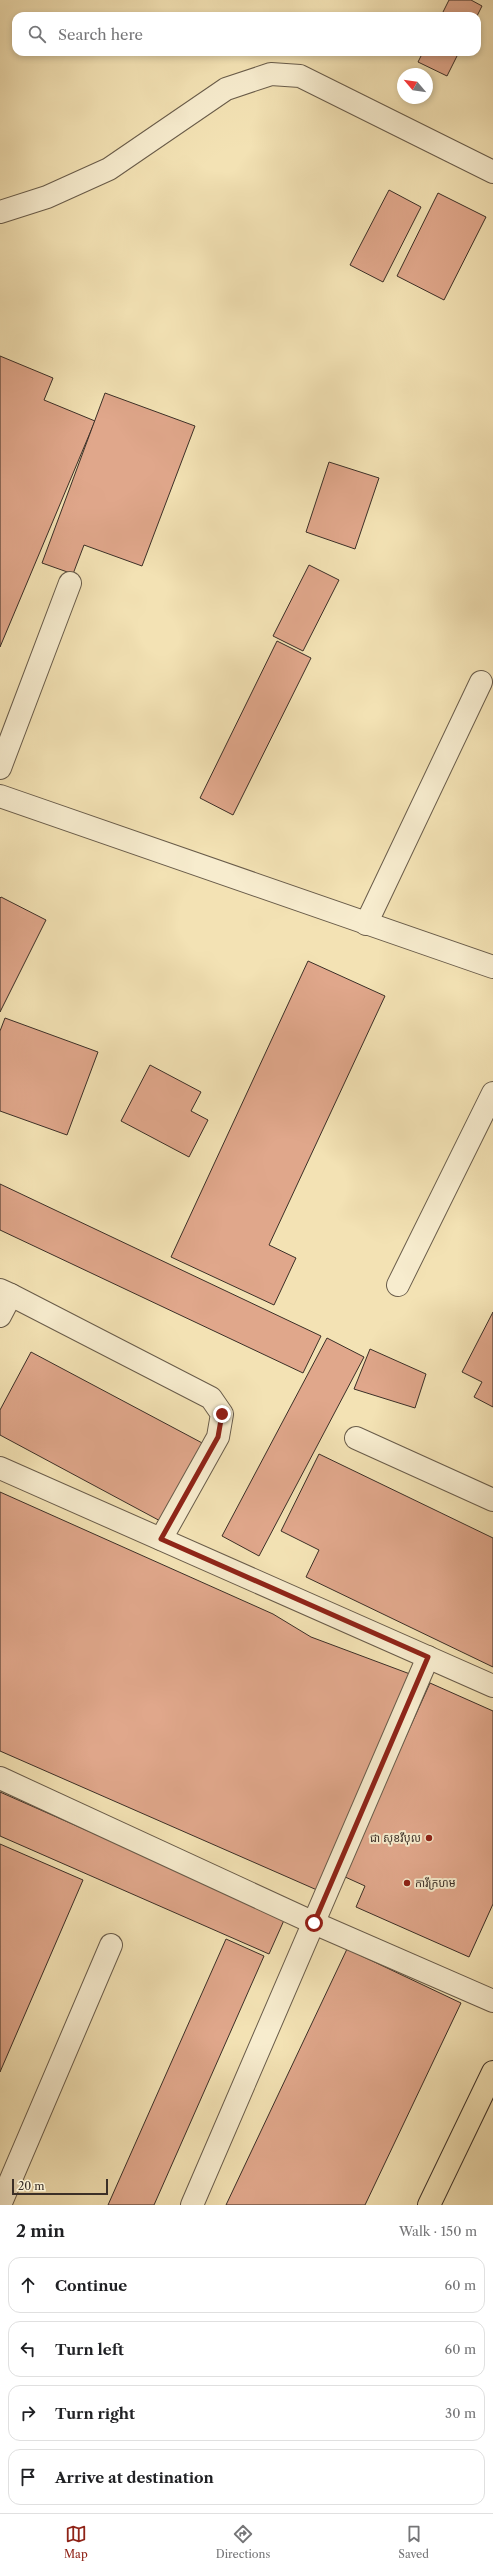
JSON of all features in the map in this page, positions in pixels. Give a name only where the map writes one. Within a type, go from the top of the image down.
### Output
[{"type":"main road","points":[[429,2205],[493,2072]]},
{"type":"street","points":[[0,212],[47,197],[109,169],[226,89],[271,74],[300,76],[493,172]]},
{"type":"street","points":[[0,768],[70,583]]},
{"type":"street","points":[[366,924],[482,682]]},
{"type":"street","points":[[0,796],[493,967]]},
{"type":"street","points":[[398,1285],[493,1093]]},
{"type":"street","points":[[0,1316],[5,1293],[211,1398],[222,1414],[218,1437],[161,1539]]},
{"type":"street","points":[[356,1438],[493,1500]]},
{"type":"street","points":[[0,1468],[493,1686]]},
{"type":"street","points":[[192,2205],[428,1657]]},
{"type":"street","points":[[0,1778],[314,1923],[493,2001]]},
{"type":"street","points":[[0,2205],[111,1944]]},
{"type":"building","points":[[449,0],[471,0],[482,6],[479,12],[443,12]]},
{"type":"building","points":[[421,56],[457,56],[447,76],[418,62]]},
{"type":"building","points":[[389,190],[421,207],[383,282],[350,265]]},
{"type":"building","points":[[438,193],[486,217],[444,300],[397,276]]},
{"type":"building","points":[[0,356],[53,378],[44,400],[95,421],[0,647]]},
{"type":"building","points":[[105,393],[195,426],[142,566],[84,545],[73,574],[42,563]]},
{"type":"building","points":[[329,462],[379,478],[355,549],[306,532]]},
{"type":"building","points":[[309,565],[339,580],[303,651],[273,636]]},
{"type":"building","points":[[277,641],[311,658],[233,815],[200,798]]},
{"type":"building","points":[[1,897],[46,920],[0,1012],[0,898]]},
{"type":"building","points":[[308,961],[385,996],[269,1245],[296,1258],[274,1305],[171,1257]]},
{"type":"building","points":[[5,1018],[98,1052],[67,1135],[0,1111],[0,1031]]},
{"type":"building","points":[[150,1065],[201,1092],[191,1111],[208,1120],[189,1157],[121,1121]]},
{"type":"building","points":[[0,1184],[321,1336],[303,1373],[0,1230]]},
{"type":"building","points":[[493,1312],[493,1407],[474,1397],[482,1382],[462,1372]]},
{"type":"building","points":[[327,1338],[364,1357],[259,1556],[222,1536]]},
{"type":"building","points":[[370,1349],[426,1374],[415,1408],[354,1389]]},
{"type":"building","points":[[31,1352],[206,1445],[164,1523],[0,1435],[0,1410]]},
{"type":"building","points":[[319,1454],[493,1538],[493,1667],[306,1577],[319,1550],[281,1531]]},
{"type":"building","points":[[0,1492],[273,1614],[311,1637],[410,1674],[317,1890],[0,1751]]},
{"type":"building","points":[[430,1683],[493,1711],[493,1904],[469,1957],[356,1907],[365,1886],[343,1876]]},
{"type":"building","points":[[0,1792],[285,1918],[269,1954],[0,1836]]},
{"type":"building","points":[[0,1844],[83,1880],[0,2072]]},
{"type":"building","points":[[226,1939],[264,1956],[154,2205],[108,2205]]},
{"type":"building","points":[[347,1949],[461,2003],[365,2205],[226,2205]]},
{"type":"place","name":"ជា សុខវីបុល","points":[[429,1838]]},
{"type":"place","name":"ការីក្រហម","points":[[407,1883]]},
{"type":"route","points":[[222,1414],[218,1437],[161,1539],[428,1657],[314,1923]]}]
